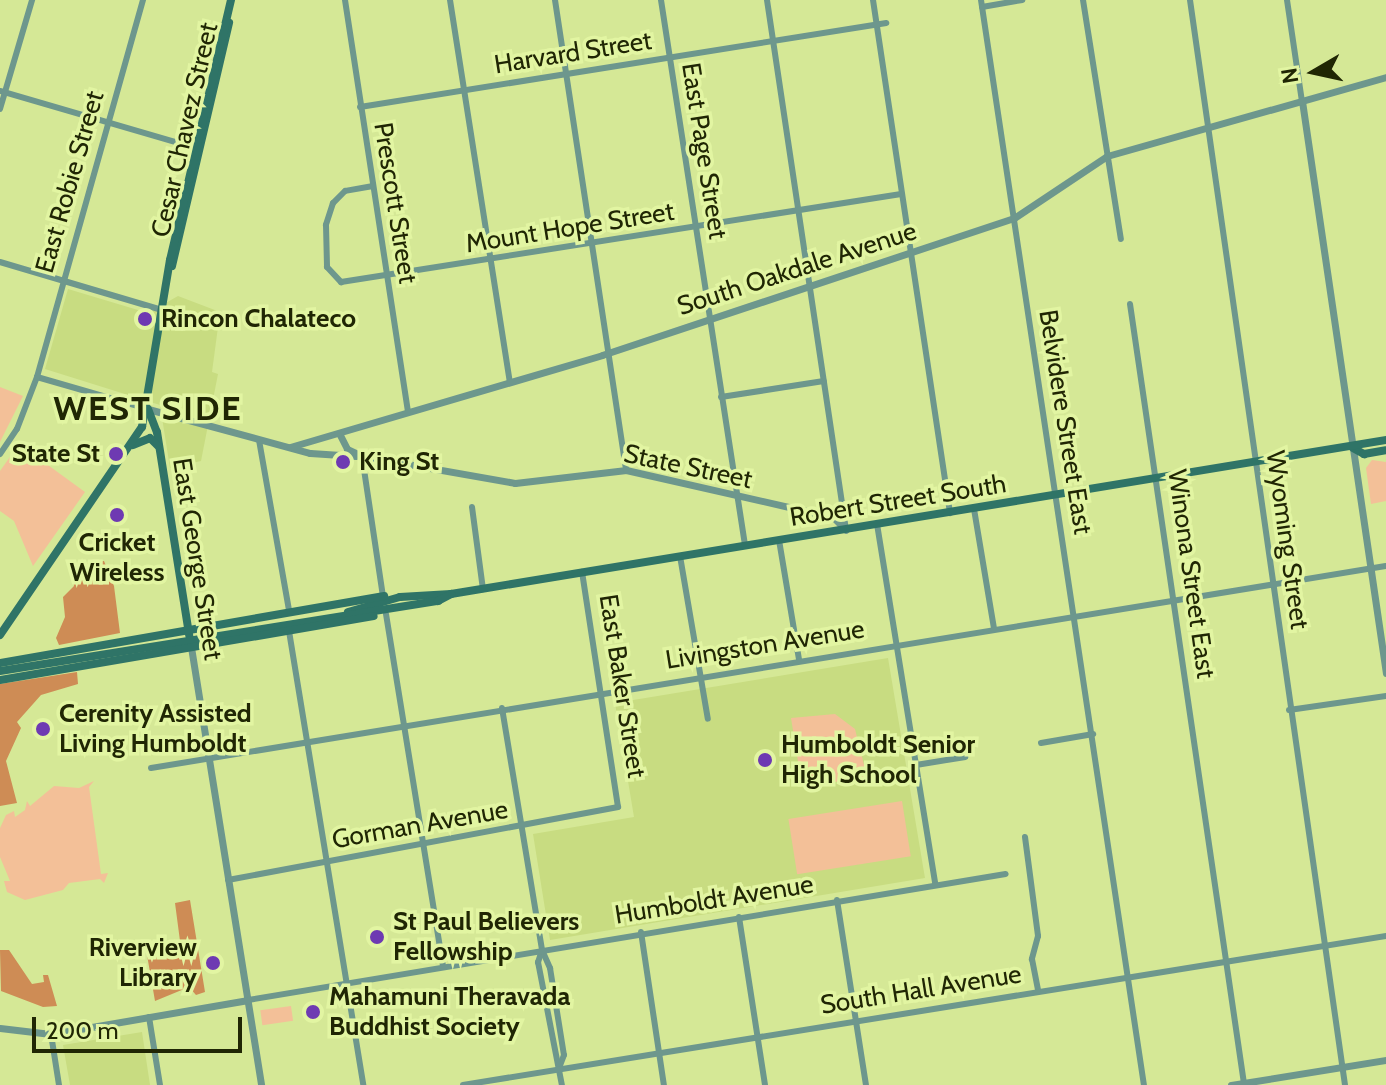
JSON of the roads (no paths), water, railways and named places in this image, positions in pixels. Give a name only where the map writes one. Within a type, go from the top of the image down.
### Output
[{"type":"main road","name":"Cesar Chavez Street","points":[[0,635],[132,445],[148,409],[162,310],[233,0]]},
{"type":"main road","name":"East George Street","points":[[148,409],[159,448],[190,646]]},
{"type":"main road","points":[[132,445],[150,438],[159,448]]},
{"type":"main road","name":"Robert Street South","points":[[348,612],[400,597],[483,589],[1353,448],[1386,440]]},
{"type":"main road","name":"Robert Street South","points":[[1353,448],[1364,454],[1386,450]]},
{"type":"main road","name":"Robert Street South","points":[[0,671],[348,612],[402,607],[451,594]]},
{"type":"main road","points":[[0,663],[289,611],[383,596],[400,597]]},
{"type":"main road","points":[[0,680],[386,614],[402,607]]},
{"type":"street","points":[[0,109],[2,92],[32,0]]},
{"type":"street","name":"East Robie Street","points":[[0,454],[17,429],[37,377],[143,0]]},
{"type":"street","name":"Prescott Street","points":[[345,0],[408,412]]},
{"type":"street","points":[[450,0],[510,381]]},
{"type":"street","points":[[555,0],[626,470]]},
{"type":"street","name":"East Page Street","points":[[661,0],[745,545]]},
{"type":"street","points":[[767,0],[846,530]]},
{"type":"street","points":[[873,0],[950,513]]},
{"type":"street","points":[[981,3],[1022,0]]},
{"type":"street","points":[[1083,0],[1121,239]]},
{"type":"street","name":"Wyoming Street","points":[[1190,0],[1322,945],[1345,1085]]},
{"type":"street","points":[[1287,0],[1386,673]]},
{"type":"street","name":"Belvidere Street East","points":[[981,3],[1093,734],[1124,976],[1144,1085]]},
{"type":"street","name":"Harvard Street","points":[[360,107],[886,23]]},
{"type":"street","name":"South Oakdale Avenue","points":[[290,447],[340,435],[608,353],[1014,218],[1107,156],[1386,77]]},
{"type":"street","points":[[2,92],[198,148]]},
{"type":"street","name":"Mount Hope Street","points":[[373,186],[335,198],[326,225],[327,267],[341,282],[901,194]]},
{"type":"street","points":[[0,262],[162,310]]},
{"type":"street","name":"Winona Street East","points":[[1130,304],[1244,1084]]},
{"type":"street","name":"State Street","points":[[37,377],[290,447],[362,456],[515,483],[626,470],[815,516],[833,517],[846,530]]},
{"type":"street","points":[[721,397],[824,381]]},
{"type":"street","points":[[340,435],[347,449],[362,456],[383,596]]},
{"type":"street","points":[[259,440],[289,611]]},
{"type":"street","points":[[472,507],[483,589]]},
{"type":"street","points":[[974,509],[994,629]]},
{"type":"street","points":[[815,516],[822,533]]},
{"type":"street","points":[[877,524],[935,884]]},
{"type":"street","points":[[779,540],[799,659]]},
{"type":"street","points":[[680,556],[698,675],[708,719]]},
{"type":"street","name":"Livingston Avenue","points":[[151,768],[698,675],[1386,566]]},
{"type":"street","name":"East Baker Street","points":[[582,572],[618,807]]},
{"type":"street","points":[[386,614],[443,964]]},
{"type":"street","points":[[289,631],[363,1085]]},
{"type":"street","name":"East George Street","points":[[190,646],[261,1085]]},
{"type":"street","points":[[1289,710],[1386,696]]},
{"type":"street","points":[[502,708],[542,950],[538,962],[562,1085]]},
{"type":"street","points":[[1041,743],[1093,734]]},
{"type":"street","points":[[916,765],[965,757]]},
{"type":"street","name":"Gorman Avenue","points":[[228,880],[618,807]]},
{"type":"street","points":[[1025,837],[1038,936],[1032,959],[1038,991]]},
{"type":"street","name":"Humboldt Avenue","points":[[0,1028],[51,1034],[443,964],[1006,874]]},
{"type":"street","points":[[837,900],[866,1085]]},
{"type":"street","points":[[739,917],[765,1085]]},
{"type":"street","points":[[641,932],[664,1085]]},
{"type":"street","name":"South Hall Avenue","points":[[463,1085],[1386,936]]},
{"type":"street","points":[[149,1017],[160,1085]]},
{"type":"street","points":[[51,1034],[59,1085]]},
{"type":"street","points":[[1231,1085],[1386,1060]]},
{"type":"place","name":"Rincon Chalateco","points":[[145,319]]},
{"type":"place","name":"State St","points":[[116,454]]},
{"type":"place","name":"King St","points":[[343,462]]},
{"type":"place","name":"Cricket Wireless","points":[[117,515]]},
{"type":"place","name":"Cerenity Assisted Living Humboldt","points":[[43,729]]},
{"type":"place","name":"Humboldt Senior High School","points":[[765,760]]},
{"type":"place","name":"St Paul Believers Fellowship","points":[[377,937]]},
{"type":"place","name":"Riverview Library","points":[[213,963]]},
{"type":"place","name":"Mahamuni Theravada Buddhist Society","points":[[313,1012]]},
{"type":"district","name":"WEST SIDE","points":[[148,409]]}]
